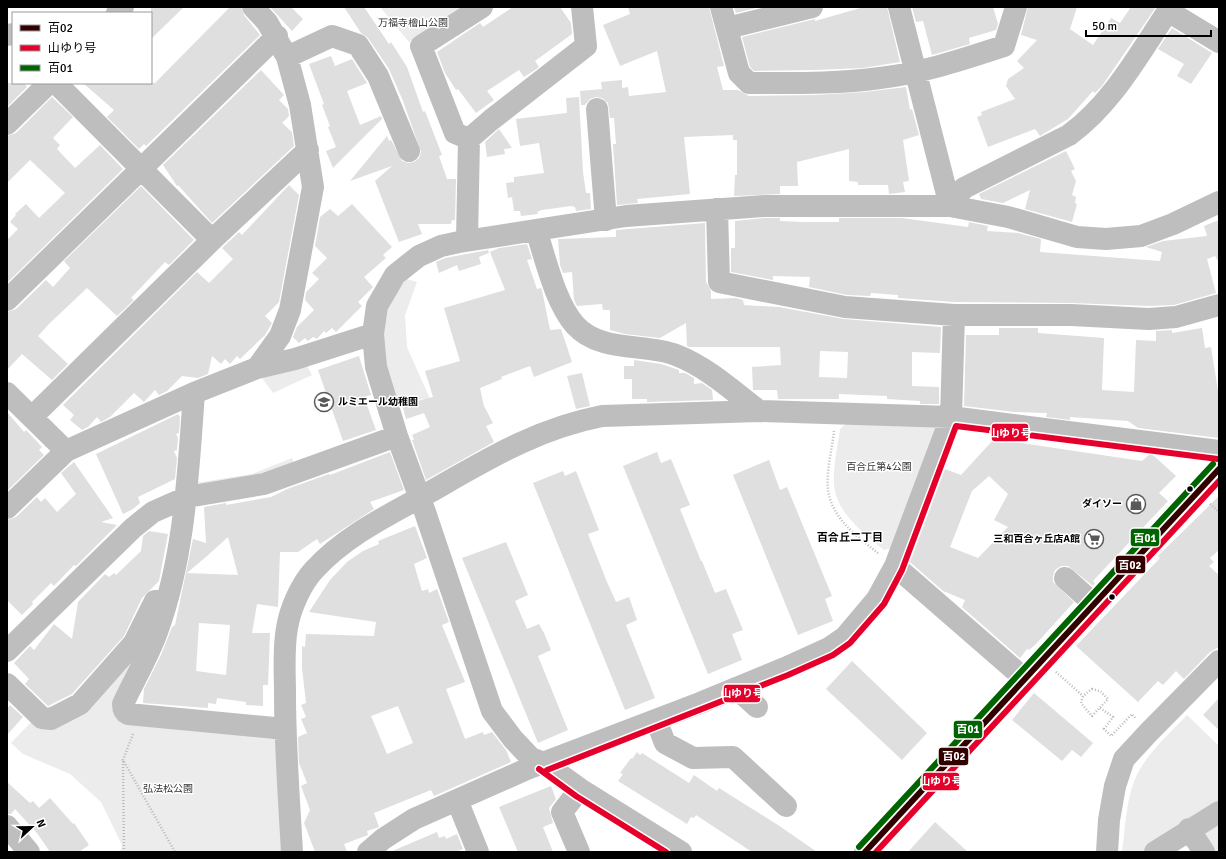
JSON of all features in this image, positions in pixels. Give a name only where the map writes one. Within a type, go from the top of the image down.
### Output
[{"type":"street","points":[[253,7],[267,22],[287,57],[300,106],[308,150],[312,187],[290,310],[280,336],[257,368]]},
{"type":"street","points":[[469,139],[455,133],[421,46],[482,7]]},
{"type":"street","points":[[468,240],[469,139],[586,46],[582,7]]},
{"type":"street","points":[[721,7],[739,73],[749,83],[826,82],[880,78],[915,72],[1004,46],[1016,7]]},
{"type":"street","points":[[727,28],[812,7]]},
{"type":"street","points":[[899,7],[950,206]]},
{"type":"street","points":[[950,206],[964,188],[1069,135],[1084,124],[1110,97],[1168,11],[1219,42]]},
{"type":"street","points":[[7,300],[276,36]]},
{"type":"street","points":[[287,57],[332,36],[358,45],[378,76],[409,151]]},
{"type":"street","points":[[7,124],[48,84]]},
{"type":"street","points":[[57,84],[212,240]]},
{"type":"street","points":[[597,109],[606,220]]},
{"type":"street","points":[[32,417],[212,240],[308,150]]},
{"type":"street","points":[[670,849],[544,763],[531,758],[492,711],[420,498],[397,436],[376,366],[373,334],[378,306],[395,275],[419,256],[441,246],[468,240],[626,216],[765,206],[950,206],[1008,217],[1077,237],[1106,239],[1141,236],[1174,224],[1219,202]]},
{"type":"street","points":[[717,209],[719,282],[845,307],[954,315],[1071,315],[1149,319],[1176,317],[1219,304]]},
{"type":"street","points":[[536,230],[562,306],[576,326],[598,340],[663,351],[677,355],[720,381],[759,412]]},
{"type":"street","points":[[368,852],[383,839],[414,819],[544,763],[736,688],[821,651],[845,637],[877,599],[895,566],[951,417],[954,315]]},
{"type":"street","points":[[7,508],[66,451],[194,394],[257,368],[294,359],[373,334]]},
{"type":"street","points":[[7,393],[66,451]]},
{"type":"street","points":[[194,394],[187,496],[180,544],[157,633],[123,704],[125,712],[128,714],[285,729]]},
{"type":"street","points":[[292,852],[285,729],[285,643],[287,627],[297,598],[313,571],[342,543],[514,445],[556,427],[577,421],[619,414],[759,412],[951,417],[1219,451]]},
{"type":"street","points":[[7,651],[133,528],[153,512],[187,496],[264,484],[397,436]]},
{"type":"street","points":[[865,852],[1044,661],[1094,604],[1219,469]]},
{"type":"street","points":[[895,566],[1026,680]]},
{"type":"street","points":[[1065,578],[1094,604]]},
{"type":"street","points":[[7,684],[42,718],[51,719],[80,704],[134,643],[155,601],[167,599]]},
{"type":"street","points":[[1107,852],[1109,820],[1115,786],[1124,759],[1219,661]]},
{"type":"street","points":[[736,688],[757,707]]},
{"type":"street","points":[[656,720],[665,742],[693,758],[733,757],[786,806]]},
{"type":"street","points":[[579,852],[562,812],[580,789]]},
{"type":"street","points":[[457,800],[478,852]]},
{"type":"street","points":[[1155,852],[1219,812]]},
{"type":"street","points":[[7,826],[28,852]]},
{"type":"street","points":[[1190,829],[1204,852]]},
{"type":"path","points":[[836,414],[828,490],[834,508],[839,517],[860,539],[895,566]]},
{"type":"path","points":[[1044,661],[1084,696]]},
{"type":"path","points":[[1092,689],[1100,691],[1108,698],[1092,716],[1085,710],[1081,703],[1084,696],[1092,689]]},
{"type":"path","points":[[1100,708],[1113,717],[1104,729],[1111,736],[1132,714]]},
{"type":"path","points":[[124,852],[123,760],[136,728]]},
{"type":"path","points":[[123,760],[175,852]]},
{"type":"green space","name":"万福寺檜山公園","points":[[380,7],[465,7],[409,42]]},
{"type":"green space","points":[[403,278],[417,282],[405,315],[407,347],[430,399],[396,401],[386,368],[382,345],[383,321],[389,302]]},
{"type":"green space","points":[[306,364],[312,375],[273,393],[262,378]]},
{"type":"green space","name":"百合丘第4公園","points":[[847,423],[937,423],[893,548],[884,550],[869,538],[854,524],[842,509],[838,500],[834,484],[835,460],[840,429]]},
{"type":"green space","points":[[292,458],[295,466],[201,489],[195,483],[252,474]]},
{"type":"green space","name":"弘法松公園","points":[[151,624],[118,702],[273,733],[279,742],[284,852],[120,852],[122,845],[101,802],[70,774],[23,754],[11,743],[35,718],[42,724]]},
{"type":"green space","points":[[1187,715],[1219,746],[1219,804],[1141,852],[1122,852],[1128,806],[1135,779],[1151,753]]},
{"type":"green space","points":[[1219,821],[1219,852],[1214,852],[1203,834]]},
{"type":"building","points":[[151,7],[184,7],[152,38]]},
{"type":"building","points":[[230,7],[241,7],[244,15],[260,35],[146,146],[144,144],[139,149],[107,117],[114,110],[84,84],[155,83]]},
{"type":"building","points":[[270,7],[291,7],[303,19],[292,31]]},
{"type":"building","points":[[344,7],[364,7],[389,44],[391,42],[407,67],[423,112],[425,111],[442,155],[439,156],[447,179],[456,179],[455,220],[452,220],[451,224],[418,224],[422,234],[399,242],[375,181],[392,166],[350,181],[387,136],[389,141],[391,140],[402,161],[408,163],[414,162],[419,158],[421,152],[403,101],[389,69],[368,38],[361,33]]},
{"type":"building","points":[[513,7],[560,7],[571,23],[572,34],[535,61],[539,67],[535,70],[524,77],[519,70],[487,91],[494,100],[476,113],[458,89],[456,90],[445,73],[437,52],[480,23],[483,27]]},
{"type":"building","points":[[628,7],[709,7],[724,66],[717,67],[723,90],[738,90],[749,96],[815,95],[865,92],[906,87],[910,110],[912,109],[919,135],[903,140],[909,181],[903,182],[905,192],[889,194],[888,185],[858,185],[858,182],[849,181],[849,149],[797,162],[798,186],[780,186],[780,194],[734,196],[735,175],[737,175],[737,140],[733,140],[733,135],[684,137],[690,194],[637,199],[638,203],[617,205],[613,144],[616,144],[614,118],[610,118],[608,103],[602,98],[596,97],[590,99],[585,105],[581,105],[580,91],[602,89],[601,82],[622,80],[622,88],[628,87],[629,96],[666,92],[657,51],[620,66],[603,25],[630,14]]},
{"type":"building","points":[[734,7],[760,7],[736,13]]},
{"type":"building","points":[[864,7],[887,7],[900,62],[863,68],[815,70],[754,71],[750,67],[742,37],[815,19],[815,21]]},
{"type":"building","points":[[912,7],[993,7],[998,24],[996,30],[969,38],[970,44],[932,55],[923,21],[916,22]]},
{"type":"building","points":[[1028,7],[1077,7],[1070,29],[1093,45],[1111,18],[1120,23],[1131,7],[1156,7],[1102,86],[1095,93],[1093,91],[1068,119],[1040,136],[1035,129],[988,147],[977,117],[982,115],[981,112],[1015,99],[1006,86],[1008,79],[1024,68],[1017,61],[1037,40],[1021,35]]},
{"type":"building","points":[[1172,28],[1212,53],[1191,84],[1177,76],[1184,64],[1158,49]]},
{"type":"building","points":[[331,56],[335,66],[352,59],[367,83],[347,91],[360,125],[381,116],[382,119],[333,168],[326,151],[336,147],[328,127],[330,126],[322,105],[324,104],[309,64]]},
{"type":"building","points":[[261,70],[284,95],[279,100],[288,109],[289,116],[282,123],[292,132],[294,146],[212,223],[178,185],[177,186],[163,165]]},
{"type":"building","points":[[7,83],[25,84],[27,87],[7,107]]},
{"type":"building","points":[[52,97],[73,117],[53,138],[60,145],[57,149],[75,168],[100,145],[123,169],[7,283],[7,240],[18,229],[10,222],[16,215],[15,214],[26,204],[39,218],[65,193],[30,160],[7,183],[7,136],[16,133]]},
{"type":"building","points":[[579,97],[583,172],[586,193],[590,193],[591,209],[576,211],[575,207],[571,206],[542,210],[537,212],[538,214],[521,216],[520,211],[514,211],[512,197],[508,198],[506,183],[514,182],[514,177],[544,173],[539,143],[520,146],[516,119],[567,113],[566,98]]},
{"type":"building","points":[[499,129],[512,148],[504,149],[505,154],[487,157],[485,142]]},
{"type":"building","points":[[1066,151],[1075,169],[1071,171],[1076,181],[1072,195],[1076,197],[1075,203],[1077,204],[1072,222],[1025,209],[1030,190],[1003,203],[981,199],[979,194]]},
{"type":"building","points":[[289,185],[299,195],[279,302],[265,316],[272,323],[265,335],[240,359],[237,356],[230,364],[225,359],[221,364],[212,356],[208,374],[198,378],[182,376],[167,391],[159,395],[155,390],[144,402],[134,393],[110,417],[101,422],[97,417],[88,427],[82,430],[70,420],[74,415],[63,405],[197,272],[209,283],[233,259],[222,248],[239,232],[242,235]]},
{"type":"building","points":[[141,186],[194,240],[169,265],[165,262],[131,298],[134,300],[117,316],[87,288],[50,323],[38,336],[68,364],[52,380],[22,354],[7,370],[7,312],[16,309],[46,280],[53,287],[70,268],[64,261]]},
{"type":"building","points":[[352,204],[392,247],[383,255],[386,258],[364,277],[373,287],[358,302],[362,306],[336,332],[332,328],[326,333],[324,331],[317,339],[313,337],[308,341],[305,338],[299,343],[293,337],[297,327],[314,310],[305,300],[306,292],[319,279],[312,273],[327,258],[315,246],[320,217],[330,209],[338,216]]},
{"type":"building","points":[[780,218],[780,221],[839,222],[839,218],[902,218],[968,227],[969,222],[988,226],[987,231],[1018,233],[1041,239],[1040,252],[1160,261],[1162,252],[1146,247],[1163,241],[1207,236],[1204,226],[1219,220],[1219,263],[1215,256],[1207,259],[1216,293],[1174,305],[1149,306],[1072,303],[954,302],[898,298],[898,295],[871,293],[870,296],[847,295],[809,287],[810,277],[773,276],[773,280],[731,272],[731,248],[735,248],[735,221]]},
{"type":"building","points":[[705,223],[706,282],[711,291],[711,299],[736,298],[743,300],[744,305],[779,307],[844,319],[941,327],[940,353],[912,352],[912,386],[939,387],[939,404],[920,404],[920,401],[887,399],[887,396],[839,394],[839,399],[778,399],[777,390],[753,390],[752,367],[781,365],[780,347],[689,347],[687,346],[686,323],[660,338],[625,334],[610,330],[610,310],[603,310],[602,304],[577,306],[574,300],[572,272],[563,273],[560,265],[558,239],[616,237],[616,230]],"holes":[[[820,351],[848,352],[847,378],[819,377]]]},
{"type":"building","points":[[527,244],[532,259],[527,260],[537,289],[541,288],[542,290],[550,330],[561,329],[572,362],[534,377],[530,366],[501,377],[502,379],[480,388],[484,406],[493,423],[486,426],[494,442],[426,480],[412,440],[414,440],[412,435],[430,427],[424,413],[406,419],[402,405],[433,397],[425,371],[460,361],[444,308],[505,290],[490,252],[499,248]]},
{"type":"building","points":[[488,250],[489,253],[479,257],[481,264],[459,271],[457,265],[439,273],[436,262],[445,258]]},
{"type":"building","points":[[999,328],[1038,328],[1038,333],[1104,338],[1102,390],[1134,392],[1136,340],[1156,341],[1156,331],[1172,330],[1172,333],[1202,328],[1205,348],[1211,347],[1219,397],[1219,438],[1138,428],[1128,421],[1070,417],[1070,420],[1046,417],[1047,413],[1014,412],[964,406],[966,335],[999,335]]},
{"type":"building","points":[[359,356],[371,395],[364,397],[376,430],[343,441],[318,370]]},
{"type":"building","points":[[634,360],[661,364],[679,370],[679,373],[685,373],[694,378],[694,384],[702,383],[712,390],[713,400],[647,402],[647,399],[632,399],[632,379],[624,379],[624,366],[634,366]]},
{"type":"building","points":[[582,373],[590,406],[576,409],[567,376]]},
{"type":"building","points":[[7,412],[24,432],[26,430],[42,447],[39,450],[44,455],[7,491]]},
{"type":"building","points":[[178,414],[180,417],[179,433],[176,434],[178,438],[177,450],[174,451],[177,458],[175,479],[138,497],[140,503],[133,509],[123,514],[96,454]]},
{"type":"building","points":[[994,439],[1142,461],[1149,455],[1153,455],[1176,476],[1159,493],[1168,501],[1093,581],[1095,583],[1093,586],[1068,566],[1061,566],[1055,570],[1053,582],[1074,602],[1035,645],[1029,650],[1027,649],[1020,658],[962,607],[965,600],[943,591],[910,562],[945,469],[961,475]],"holes":[[[989,476],[1008,494],[994,520],[1008,527],[978,558],[950,547],[972,491]]]},
{"type":"building","points":[[390,452],[404,490],[370,502],[374,509],[320,544],[317,539],[298,552],[280,552],[278,607],[257,604],[252,633],[270,633],[268,685],[263,685],[263,706],[246,705],[246,702],[217,698],[216,704],[208,703],[208,708],[143,703],[144,689],[161,655],[172,627],[175,625],[193,539],[206,543],[204,507],[226,503],[226,505],[271,497],[287,489],[329,474],[330,475]],"holes":[[[228,537],[238,575],[187,573],[207,556]],[[199,623],[230,625],[226,675],[196,671]]]},
{"type":"building","points":[[657,452],[661,463],[671,459],[690,505],[680,509],[701,561],[715,593],[726,589],[743,630],[732,634],[742,660],[708,674],[623,466]]},
{"type":"building","points":[[769,460],[780,490],[787,487],[832,596],[825,599],[833,621],[798,635],[733,475]]},
{"type":"building","points":[[74,462],[113,518],[101,522],[117,525],[54,586],[51,583],[32,602],[33,604],[22,615],[7,600],[7,520],[16,517],[37,497],[41,502],[45,498],[57,512],[76,494],[61,473]]},
{"type":"building","points":[[563,471],[565,476],[576,471],[599,530],[588,534],[607,582],[616,602],[629,597],[637,620],[626,625],[655,698],[625,710],[533,483]]},
{"type":"building","points":[[1219,496],[1219,550],[1210,558],[1214,562],[1209,566],[1219,575],[1219,647],[1210,652],[1184,679],[1176,671],[1163,685],[1158,681],[1138,702],[1076,646],[1160,558],[1158,556]]},
{"type":"building","points":[[415,526],[427,558],[414,564],[422,591],[428,589],[429,593],[437,589],[449,622],[442,625],[465,682],[446,689],[465,739],[483,732],[484,735],[492,732],[506,750],[511,762],[434,796],[431,790],[374,813],[379,827],[367,831],[368,835],[344,844],[347,852],[315,852],[304,823],[310,810],[301,786],[307,783],[299,763],[298,737],[307,733],[301,719],[306,717],[301,705],[306,703],[302,668],[302,646],[305,647],[306,634],[374,636],[376,622],[309,612],[330,580],[347,562],[363,551],[379,544],[378,541]],"holes":[[[398,706],[413,743],[387,754],[371,716]]]},
{"type":"building","points":[[149,531],[168,534],[159,581],[142,598],[124,636],[72,694],[48,706],[25,684],[29,679],[14,663],[30,646],[34,650],[54,624],[72,639],[78,602],[105,574],[109,577],[114,573],[116,575],[141,551],[143,536]]},
{"type":"building","points":[[506,542],[528,595],[515,601],[527,629],[539,624],[551,650],[538,656],[568,730],[538,743],[462,558]]},
{"type":"building","points":[[852,661],[927,733],[902,760],[826,689]]},
{"type":"building","points":[[1034,693],[1093,743],[1081,757],[1072,750],[1062,761],[1012,720]]},
{"type":"building","points":[[1219,698],[1219,730],[1203,715]]},
{"type":"building","points":[[10,705],[23,717],[7,735],[7,709]]},
{"type":"building","points":[[637,752],[640,755],[642,753],[689,783],[694,775],[717,791],[719,788],[778,825],[817,852],[752,852],[696,815],[694,818],[691,817],[687,824],[618,781],[623,774],[620,773]]},
{"type":"building","points":[[7,782],[30,803],[33,801],[39,808],[50,798],[73,824],[74,823],[89,845],[79,852],[50,852],[37,833],[15,809],[11,814],[7,814]]},
{"type":"building","points":[[551,786],[556,799],[549,808],[553,823],[543,827],[553,852],[518,852],[499,807]]},
{"type":"building","points":[[935,822],[968,852],[908,852]]},
{"type":"building","points":[[437,832],[439,838],[445,836],[446,839],[457,834],[463,849],[456,852],[390,852]]},
{"type":"transit line","name":"山ゆり号","points":[[547,770],[788,675],[833,655],[850,643],[884,604],[902,570],[956,426],[1218,459]]},
{"type":"transit line","name":"百01","points":[[859,847],[1213,464]]},
{"type":"transit line","name":"百02","points":[[865,852],[1219,469]]},
{"type":"transit line","name":"山ゆり号","points":[[876,852],[1219,481]]},
{"type":"transit line","name":"山ゆり号","points":[[539,769],[576,796],[666,852]]},
{"type":"place","name":"ルミエール幼稚園","points":[[324,402]]},
{"type":"place","name":"ダイソー","points":[[1136,504]]},
{"type":"place","name":"三和百合ヶ丘店A館","points":[[1094,539]]},
{"type":"district","name":"百合丘二丁目","points":[[850,537]]}]
